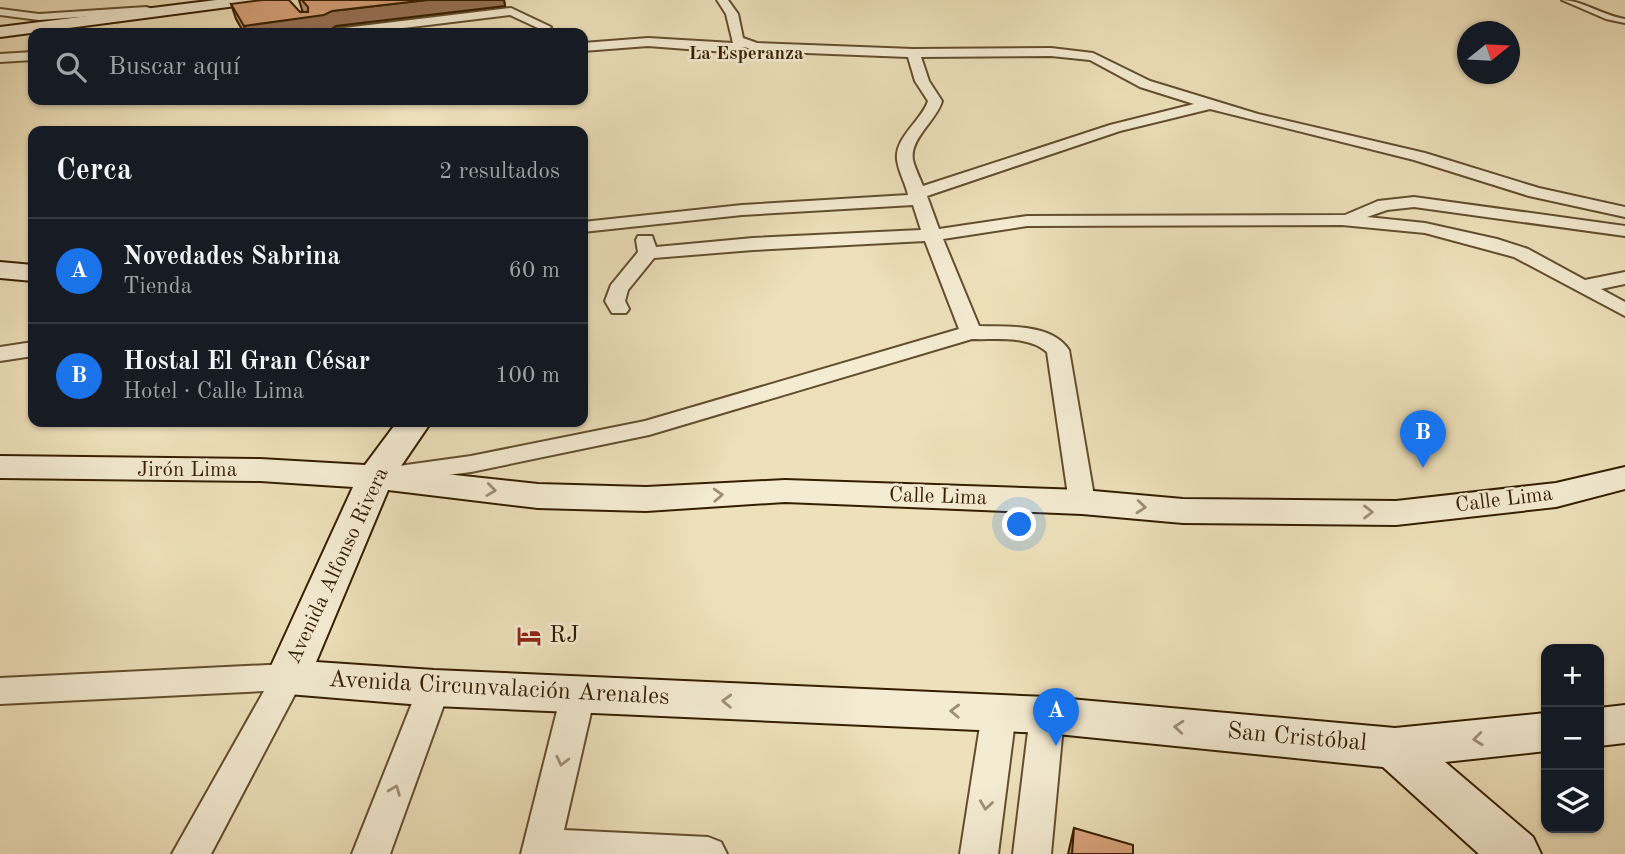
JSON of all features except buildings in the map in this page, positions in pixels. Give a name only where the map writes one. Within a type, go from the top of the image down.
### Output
[{"type":"street","points":[[31,28],[251,0]]},
{"type":"street","points":[[722,0],[732,14],[737,40],[743,44]]},
{"type":"street","points":[[0,12],[39,17],[192,7]]},
{"type":"street","points":[[376,28],[511,11],[545,28]]},
{"type":"street","points":[[0,32],[28,28]]},
{"type":"street","points":[[588,47],[648,42],[726,48],[743,44],[913,53],[1077,54],[1106,62],[1145,84],[1212,104],[1419,156],[1535,192],[1625,212]]},
{"type":"street","points":[[913,53],[922,81],[935,101],[932,111],[911,138],[904,157],[950,286],[971,332]]},
{"type":"street","points":[[0,58],[28,56]]},
{"type":"street","points":[[588,226],[742,210],[917,197],[1115,128],[1212,104]]},
{"type":"street","points":[[1342,220],[1384,205],[1413,202],[1625,231]]},
{"type":"street","points":[[619,309],[615,301],[618,289],[648,253],[753,244],[933,235],[1027,221],[1342,220],[1425,228],[1490,243],[1521,253],[1625,310]]},
{"type":"street","points":[[640,222],[648,253]]},
{"type":"street","points":[[0,270],[28,273]]},
{"type":"street","points":[[1584,286],[1625,278]]},
{"type":"street","points":[[374,477],[471,464],[649,428],[971,332],[1039,337],[1053,343],[1058,350],[1082,502]]},
{"type":"street","points":[[0,354],[28,350]]},
{"type":"street","name":"Avenida Alfonso Rivera","points":[[288,677],[374,477],[410,427]]},
{"type":"street","name":"Jirón Lima","points":[[0,467],[260,470],[374,477]]},
{"type":"street","name":"Calle Lima","points":[[374,477],[538,496],[646,499],[785,491],[1082,502],[1183,511],[1396,513],[1556,495],[1625,478]]},
{"type":"street","points":[[191,854],[288,677]]},
{"type":"street","name":"Avenida Circunvalación Arenales","points":[[0,691],[288,677],[434,688],[1047,715]]},
{"type":"street","points":[[370,854],[434,688]]},
{"type":"street","points":[[578,695],[541,850],[708,854]]},
{"type":"street","points":[[979,854],[999,713]]},
{"type":"street","points":[[1032,854],[1047,715]]},
{"type":"street","name":"San Cristóbal","points":[[1047,715],[1395,748],[1541,733]]},
{"type":"street","points":[[1604,726],[1625,724]]},
{"type":"street","points":[[1395,748],[1515,854]]},
{"type":"lane","points":[[1565,0],[1608,18],[1625,21]]},
{"type":"place","name":"Hostal El Gran César","points":[[1423,468]]},
{"type":"place","name":"RJ","points":[[529,636]]},
{"type":"place","name":"Novedades Sabrina","points":[[1056,746]]},
{"type":"district","name":"La Esperanza","points":[[746,54]]}]
